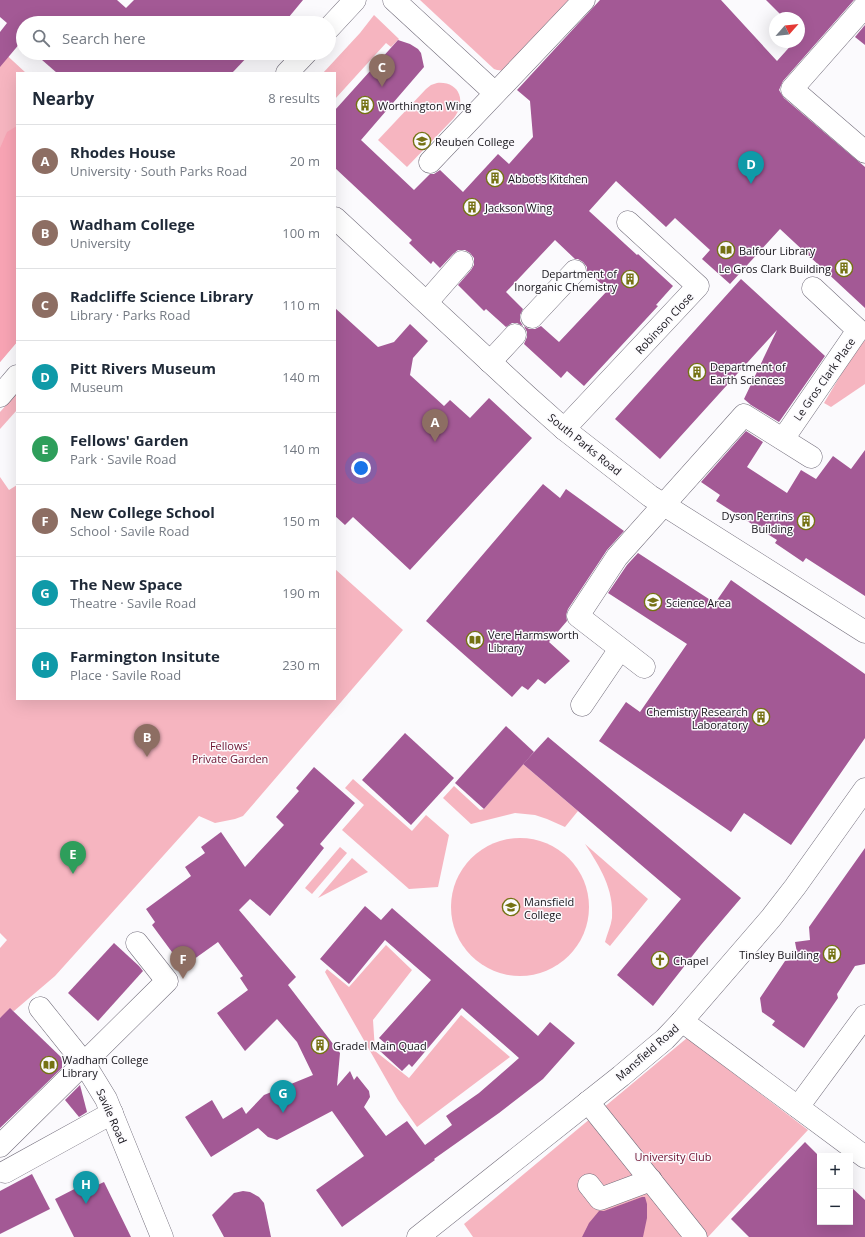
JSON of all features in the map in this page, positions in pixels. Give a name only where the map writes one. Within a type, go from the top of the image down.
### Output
[{"type":"street","points":[[336,20],[355,0]]},
{"type":"street","points":[[394,0],[495,93]]},
{"type":"street","points":[[430,162],[584,0]]},
{"type":"street","points":[[865,6],[792,89],[865,152]]},
{"type":"street","points":[[288,72],[299,60]]},
{"type":"street","name":"South Parks Road","points":[[336,219],[564,429],[650,496],[865,632]]},
{"type":"street","name":"Robinson Close","points":[[564,429],[698,286],[628,222]]},
{"type":"street","points":[[427,302],[462,262]]},
{"type":"street","points":[[532,317],[575,272]]},
{"type":"street","name":"Le Gros Clark Place","points":[[783,439],[858,330],[813,288]]},
{"type":"street","points":[[490,362],[515,335]]},
{"type":"street","points":[[0,396],[16,377]]},
{"type":"street","points":[[644,667],[578,616],[617,557],[744,415],[811,457]]},
{"type":"street","points":[[582,705],[620,649]]},
{"type":"street","name":"Mansfield Road","points":[[418,1237],[621,1076],[665,1038],[682,1021],[771,918],[865,789]]},
{"type":"street","points":[[0,1146],[167,981],[137,943]]},
{"type":"street","name":"Savile Road","points":[[40,1008],[84,1063],[106,1099],[162,1237]]},
{"type":"street","points":[[798,1107],[865,1016]]},
{"type":"street","points":[[682,1021],[865,1157]]},
{"type":"street","points":[[588,1102],[696,1237]]},
{"type":"street","points":[[5,1172],[112,1113]]},
{"type":"street","points":[[589,1185],[600,1199],[651,1180]]},
{"type":"green space","points":[[420,0],[573,0],[506,71],[494,69]]},
{"type":"green space","points":[[374,15],[399,39],[391,47],[386,43],[336,98],[336,72],[324,72],[360,33]]},
{"type":"green space","points":[[0,49],[25,72],[16,72],[16,343],[0,362]]},
{"type":"green space","points":[[437,83],[451,85],[459,93],[460,105],[458,112],[407,167],[378,140],[426,89]]},
{"type":"green space","points":[[862,339],[865,341],[865,384],[831,407],[824,403]]},
{"type":"green space","points":[[16,394],[16,411],[0,429],[0,412]]},
{"type":"green space","name":"Fellows' Private Garden","points":[[0,477],[9,490],[16,486],[16,700],[336,700],[336,570],[403,630],[243,816],[215,823],[199,816],[55,976],[14,1011],[11,1010],[0,1018],[0,948],[7,940],[0,933]]},
{"type":"green space","points":[[523,764],[578,811],[565,827],[535,815],[515,813],[471,824],[443,798],[454,786],[480,810],[484,809]]},
{"type":"green space","points":[[353,779],[412,831],[426,815],[449,835],[438,887],[409,889],[342,830],[364,805],[345,788]]},
{"type":"green space","points":[[527,838],[547,843],[559,849],[574,863],[584,880],[588,893],[588,921],[584,934],[578,946],[564,961],[547,971],[534,975],[513,976],[493,971],[481,965],[466,951],[456,934],[452,921],[451,900],[456,880],[462,868],[476,853],[493,843],[506,839]]},
{"type":"green space","points":[[585,844],[648,899],[610,946],[605,942],[612,918],[611,897],[601,870]]},
{"type":"green space","points":[[340,847],[347,853],[312,894],[305,888]]},
{"type":"green space","points":[[352,858],[368,872],[318,898]]},
{"type":"green space","points":[[386,945],[412,970],[373,1020],[375,1051],[409,1078],[461,1015],[510,1057],[417,1127],[398,1100],[325,972],[327,969],[349,987]]},
{"type":"green space","name":"University Club","points":[[687,1038],[808,1130],[708,1237],[473,1237],[464,1224]]},
{"type":"shaded area","points":[[16,127],[16,343],[0,362],[0,148],[7,132]]},
{"type":"building","points":[[0,0],[117,0],[126,8],[134,0],[303,0],[290,16],[16,16],[16,48],[0,67],[0,32],[7,23],[0,17]]},
{"type":"building","points":[[600,0],[721,0],[777,61],[789,48],[805,48],[805,12],[778,12],[766,0],[854,0],[783,81],[779,90],[784,98],[865,167],[865,308],[780,229],[730,284],[702,259],[710,250],[675,218],[666,227],[616,181],[589,211],[673,286],[656,305],[658,306],[584,386],[567,371],[561,378],[524,344],[527,337],[527,332],[524,326],[529,329],[535,329],[541,326],[559,342],[608,290],[587,271],[587,267],[583,262],[575,259],[555,240],[506,292],[523,309],[520,315],[520,321],[523,326],[517,323],[512,323],[506,327],[486,309],[484,311],[458,285],[474,265],[474,258],[470,253],[465,250],[458,250],[440,268],[433,261],[431,264],[409,243],[412,240],[336,169],[336,109],[398,40],[410,44],[418,49],[421,53],[424,67],[361,140],[414,190],[430,174],[434,174],[440,170],[463,192],[498,154],[509,164],[533,137],[530,101],[517,90]]},
{"type":"building","points":[[865,25],[865,45],[855,37]]},
{"type":"building","points":[[42,60],[244,60],[233,72],[56,72]]},
{"type":"building","name":"Department of Earth Sciences","points":[[741,279],[825,356],[779,422],[744,399],[777,330],[660,459],[615,419]]},
{"type":"building","points":[[336,309],[378,347],[394,342],[410,324],[428,341],[413,358],[410,375],[444,406],[450,400],[470,418],[489,398],[532,438],[410,570],[353,517],[345,525],[336,517]]},
{"type":"building","name":"Dyson Perrins Building","points":[[746,431],[763,442],[747,467],[787,493],[801,470],[816,479],[833,456],[851,469],[865,450],[865,596],[806,558],[803,562],[775,543],[777,540],[716,501],[720,495],[701,482]]},
{"type":"building","points":[[543,484],[560,498],[566,489],[624,531],[607,550],[568,609],[566,615],[567,621],[549,642],[570,661],[545,684],[538,679],[528,690],[522,686],[512,697],[426,621]]},
{"type":"building","name":"Chemistry Research Laboratory","points":[[638,553],[715,603],[731,580],[865,674],[865,738],[791,845],[744,813],[731,832],[599,741],[626,702],[640,712],[687,644],[608,593],[627,565]]},
{"type":"building","points":[[506,726],[534,752],[484,809],[455,783]]},
{"type":"building","points":[[405,733],[454,778],[411,825],[362,780]]},
{"type":"building","points":[[548,737],[741,898],[701,945],[653,1006],[617,975],[681,899],[523,764]]},
{"type":"building","points":[[314,767],[355,803],[320,844],[324,848],[270,916],[250,899],[239,910],[296,977],[288,985],[340,1053],[337,1086],[350,1071],[354,1080],[357,1076],[369,1091],[370,1097],[364,1107],[386,1136],[407,1121],[425,1145],[452,1125],[446,1116],[479,1093],[519,1058],[462,1008],[412,1067],[409,1064],[402,1071],[380,1051],[386,1044],[379,1038],[431,980],[385,940],[349,984],[320,959],[365,906],[381,920],[392,908],[538,1036],[550,1022],[575,1043],[543,1079],[499,1113],[342,1227],[316,1190],[364,1156],[332,1111],[277,1140],[268,1137],[258,1128],[211,1157],[185,1117],[212,1100],[223,1119],[242,1107],[246,1114],[264,1095],[313,1075],[297,1042],[277,1019],[245,1051],[217,1013],[248,990],[240,978],[243,976],[218,942],[183,967],[152,925],[155,922],[146,909],[191,876],[185,867],[205,853],[201,847],[221,832],[245,867],[284,825],[276,817],[299,791],[296,788]]},
{"type":"building","name":"Tinsley Building","points":[[865,848],[865,964],[855,966],[837,994],[838,998],[804,1048],[772,1025],[775,1021],[762,1012],[760,998],[785,961],[798,958],[795,942],[810,940],[809,927]]},
{"type":"building","points":[[114,943],[143,971],[98,1021],[68,993]]},
{"type":"building","name":"Wadham College Library","points":[[10,1008],[62,1058],[62,1068],[0,1128],[0,1018]]},
{"type":"building","points":[[80,1085],[87,1112],[79,1117],[65,1100]]},
{"type":"building","points":[[805,1142],[817,1154],[817,1225],[853,1225],[853,1189],[865,1200],[865,1237],[749,1237],[731,1219]]},
{"type":"building","points":[[32,1174],[50,1209],[0,1234],[0,1191]]},
{"type":"building","points":[[88,1182],[91,1188],[104,1182],[131,1237],[74,1237],[55,1199]]},
{"type":"building","points":[[243,1191],[250,1192],[259,1197],[264,1203],[271,1237],[224,1237],[212,1215],[234,1193]]},
{"type":"building","name":"University Club","points":[[645,1197],[647,1204],[647,1218],[643,1237],[582,1237],[589,1223],[599,1211],[604,1211]]},
{"type":"place","name":"Radcliffe Science Library","points":[[382,87]]},
{"type":"place","name":"Worthington Wing","points":[[365,105]]},
{"type":"place","name":"Reuben College","points":[[422,141]]},
{"type":"place","name":"Abbot's Kitchen","points":[[495,178]]},
{"type":"place","name":"Pitt Rivers Museum","points":[[751,184]]},
{"type":"place","name":"Jackson Wing","points":[[472,207]]},
{"type":"place","name":"Balfour Library","points":[[726,250]]},
{"type":"place","name":"Le Gros Clark Building","points":[[844,268]]},
{"type":"place","name":"Department of Inorganic Chemistry","points":[[630,279]]},
{"type":"place","name":"Department of Earth Sciences","points":[[697,372]]},
{"type":"place","name":"Rhodes House","points":[[435,442]]},
{"type":"place","name":"Dyson Perrins Building","points":[[806,521]]},
{"type":"place","name":"Science Area","points":[[653,602]]},
{"type":"place","name":"Vere Harmsworth Library","points":[[475,640]]},
{"type":"place","name":"Chemistry Research Laboratory","points":[[761,717]]},
{"type":"place","name":"Wadham College","points":[[147,757]]},
{"type":"place","name":"Fellows' Garden","points":[[73,874]]},
{"type":"place","name":"Mansfield College","points":[[511,907]]},
{"type":"place","name":"Tinsley Building","points":[[832,954]]},
{"type":"place","name":"Chapel","points":[[660,960]]},
{"type":"place","name":"New College School","points":[[183,979]]},
{"type":"place","name":"Gradel Main Quad","points":[[320,1045]]},
{"type":"place","name":"Wadham College Library","points":[[49,1065]]},
{"type":"place","name":"The New Space","points":[[283,1113]]},
{"type":"place","name":"Farmington Insitute","points":[[86,1204]]}]
